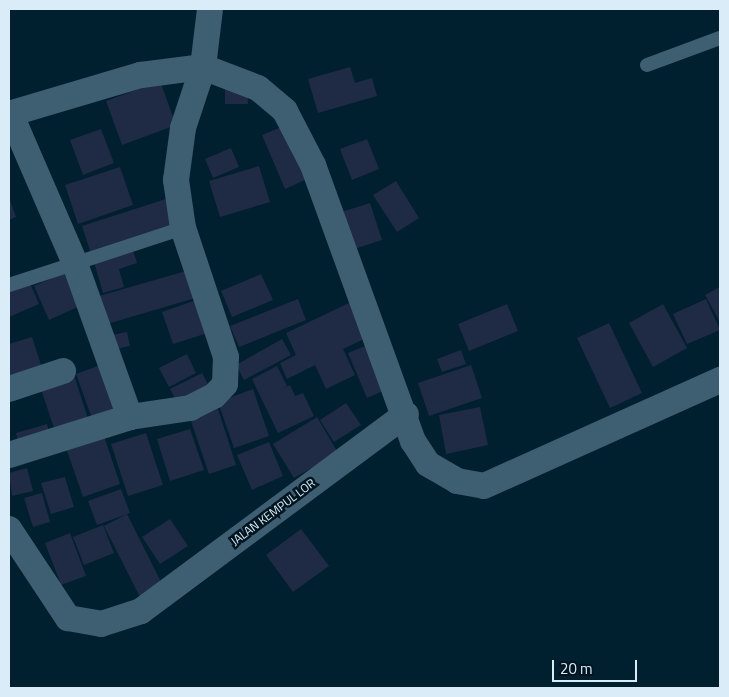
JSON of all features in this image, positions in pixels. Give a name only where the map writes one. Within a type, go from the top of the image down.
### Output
[{"type":"street","points":[[9,455],[130,416],[190,408],[224,384],[226,357],[183,228],[176,180],[183,128],[203,67],[210,9]]},
{"type":"street","points":[[130,416],[74,261],[10,113],[141,75],[203,67],[258,88],[285,111],[313,164],[339,245],[406,414],[412,441],[428,464],[457,481],[484,486],[720,380]]},
{"type":"street","points":[[9,389],[63,370]]},
{"type":"street","name":"JALAN KEMPUL LOR","points":[[9,529],[68,618],[101,624],[141,611],[406,414]]},
{"type":"lane","points":[[647,65],[720,38]]},
{"type":"lane","points":[[9,285],[74,261],[183,228]]},
{"type":"building","points":[[350,67],[355,83],[372,78],[377,96],[318,113],[308,79]]},
{"type":"building","points":[[160,81],[176,125],[122,145],[106,101]]},
{"type":"building","points":[[225,86],[247,86],[248,104],[225,104]]},
{"type":"building","points":[[284,126],[307,179],[285,189],[262,135]]},
{"type":"building","points":[[101,129],[114,163],[83,175],[70,140]]},
{"type":"building","points":[[367,139],[379,169],[352,180],[340,149]]},
{"type":"building","points":[[231,148],[239,167],[213,178],[205,159]]},
{"type":"building","points":[[259,166],[270,202],[220,217],[209,181]]},
{"type":"building","points":[[120,167],[133,205],[78,224],[65,185]]},
{"type":"building","points":[[396,181],[419,218],[397,232],[373,195]]},
{"type":"building","points":[[9,197],[16,217],[9,220]]},
{"type":"building","points":[[169,198],[177,223],[90,251],[82,226]]},
{"type":"building","points":[[370,203],[382,240],[351,250],[338,213]]},
{"type":"building","points":[[132,247],[137,263],[119,269],[124,287],[103,293],[93,259]]},
{"type":"building","points":[[193,269],[202,296],[107,324],[99,296]]},
{"type":"building","points":[[64,273],[80,306],[49,320],[34,286]]},
{"type":"building","points":[[261,274],[273,300],[232,317],[221,291]]},
{"type":"building","points":[[30,283],[39,304],[9,317],[9,291]]},
{"type":"building","points":[[720,287],[720,322],[705,295]]},
{"type":"building","points":[[202,298],[214,331],[173,344],[162,312]]},
{"type":"building","points":[[298,299],[306,320],[239,347],[230,326]]},
{"type":"building","points":[[706,299],[720,330],[687,344],[673,314]]},
{"type":"building","points":[[351,302],[368,337],[343,349],[355,375],[326,389],[315,365],[287,379],[280,363],[296,355],[286,333]]},
{"type":"building","points":[[507,304],[518,331],[469,351],[458,324]]},
{"type":"building","points":[[663,304],[687,348],[653,367],[629,323]]},
{"type":"building","points":[[609,323],[642,393],[610,408],[577,338]]},
{"type":"building","points":[[127,332],[130,346],[116,349],[112,335]]},
{"type":"building","points":[[32,337],[43,371],[9,381],[9,344]]},
{"type":"building","points":[[282,339],[291,355],[244,380],[236,365]]},
{"type":"building","points":[[372,343],[392,387],[367,398],[348,353]]},
{"type":"building","points":[[461,350],[466,364],[442,372],[437,359]]},
{"type":"building","points":[[187,354],[196,373],[169,387],[159,368]]},
{"type":"building","points":[[103,364],[121,414],[94,424],[76,374]]},
{"type":"building","points":[[471,365],[482,398],[429,416],[418,383]]},
{"type":"building","points":[[277,366],[287,386],[278,391],[290,385],[295,396],[303,393],[314,416],[278,433],[252,379]]},
{"type":"building","points":[[202,373],[212,392],[180,408],[170,389]]},
{"type":"building","points":[[74,375],[90,425],[57,437],[40,386]]},
{"type":"building","points":[[253,389],[269,436],[234,448],[218,402]]},
{"type":"building","points":[[216,403],[236,465],[209,474],[188,412]]},
{"type":"building","points":[[346,403],[361,425],[334,442],[320,420]]},
{"type":"building","points":[[480,407],[488,445],[446,454],[439,415]]},
{"type":"building","points":[[317,417],[338,453],[294,478],[273,444]]},
{"type":"building","points":[[47,424],[51,439],[20,448],[16,433]]},
{"type":"building","points":[[190,429],[204,470],[170,481],[157,439]]},
{"type":"building","points":[[103,433],[120,484],[83,497],[65,445]]},
{"type":"building","points":[[146,433],[163,485],[128,496],[111,444]]},
{"type":"building","points":[[269,442],[283,476],[252,490],[237,455]]},
{"type":"building","points":[[27,468],[33,491],[12,496],[9,473]]},
{"type":"building","points":[[65,477],[74,507],[51,514],[41,483]]},
{"type":"building","points":[[121,489],[130,513],[97,525],[88,501]]},
{"type":"building","points":[[42,493],[50,522],[33,527],[24,498]]},
{"type":"building","points":[[127,514],[164,588],[141,599],[104,526]]},
{"type":"building","points":[[170,519],[188,546],[160,564],[142,537]]},
{"type":"building","points":[[103,525],[114,553],[84,565],[73,537]]},
{"type":"building","points":[[301,529],[329,566],[293,592],[266,555]]},
{"type":"building","points":[[70,533],[86,576],[61,585],[45,543]]}]
